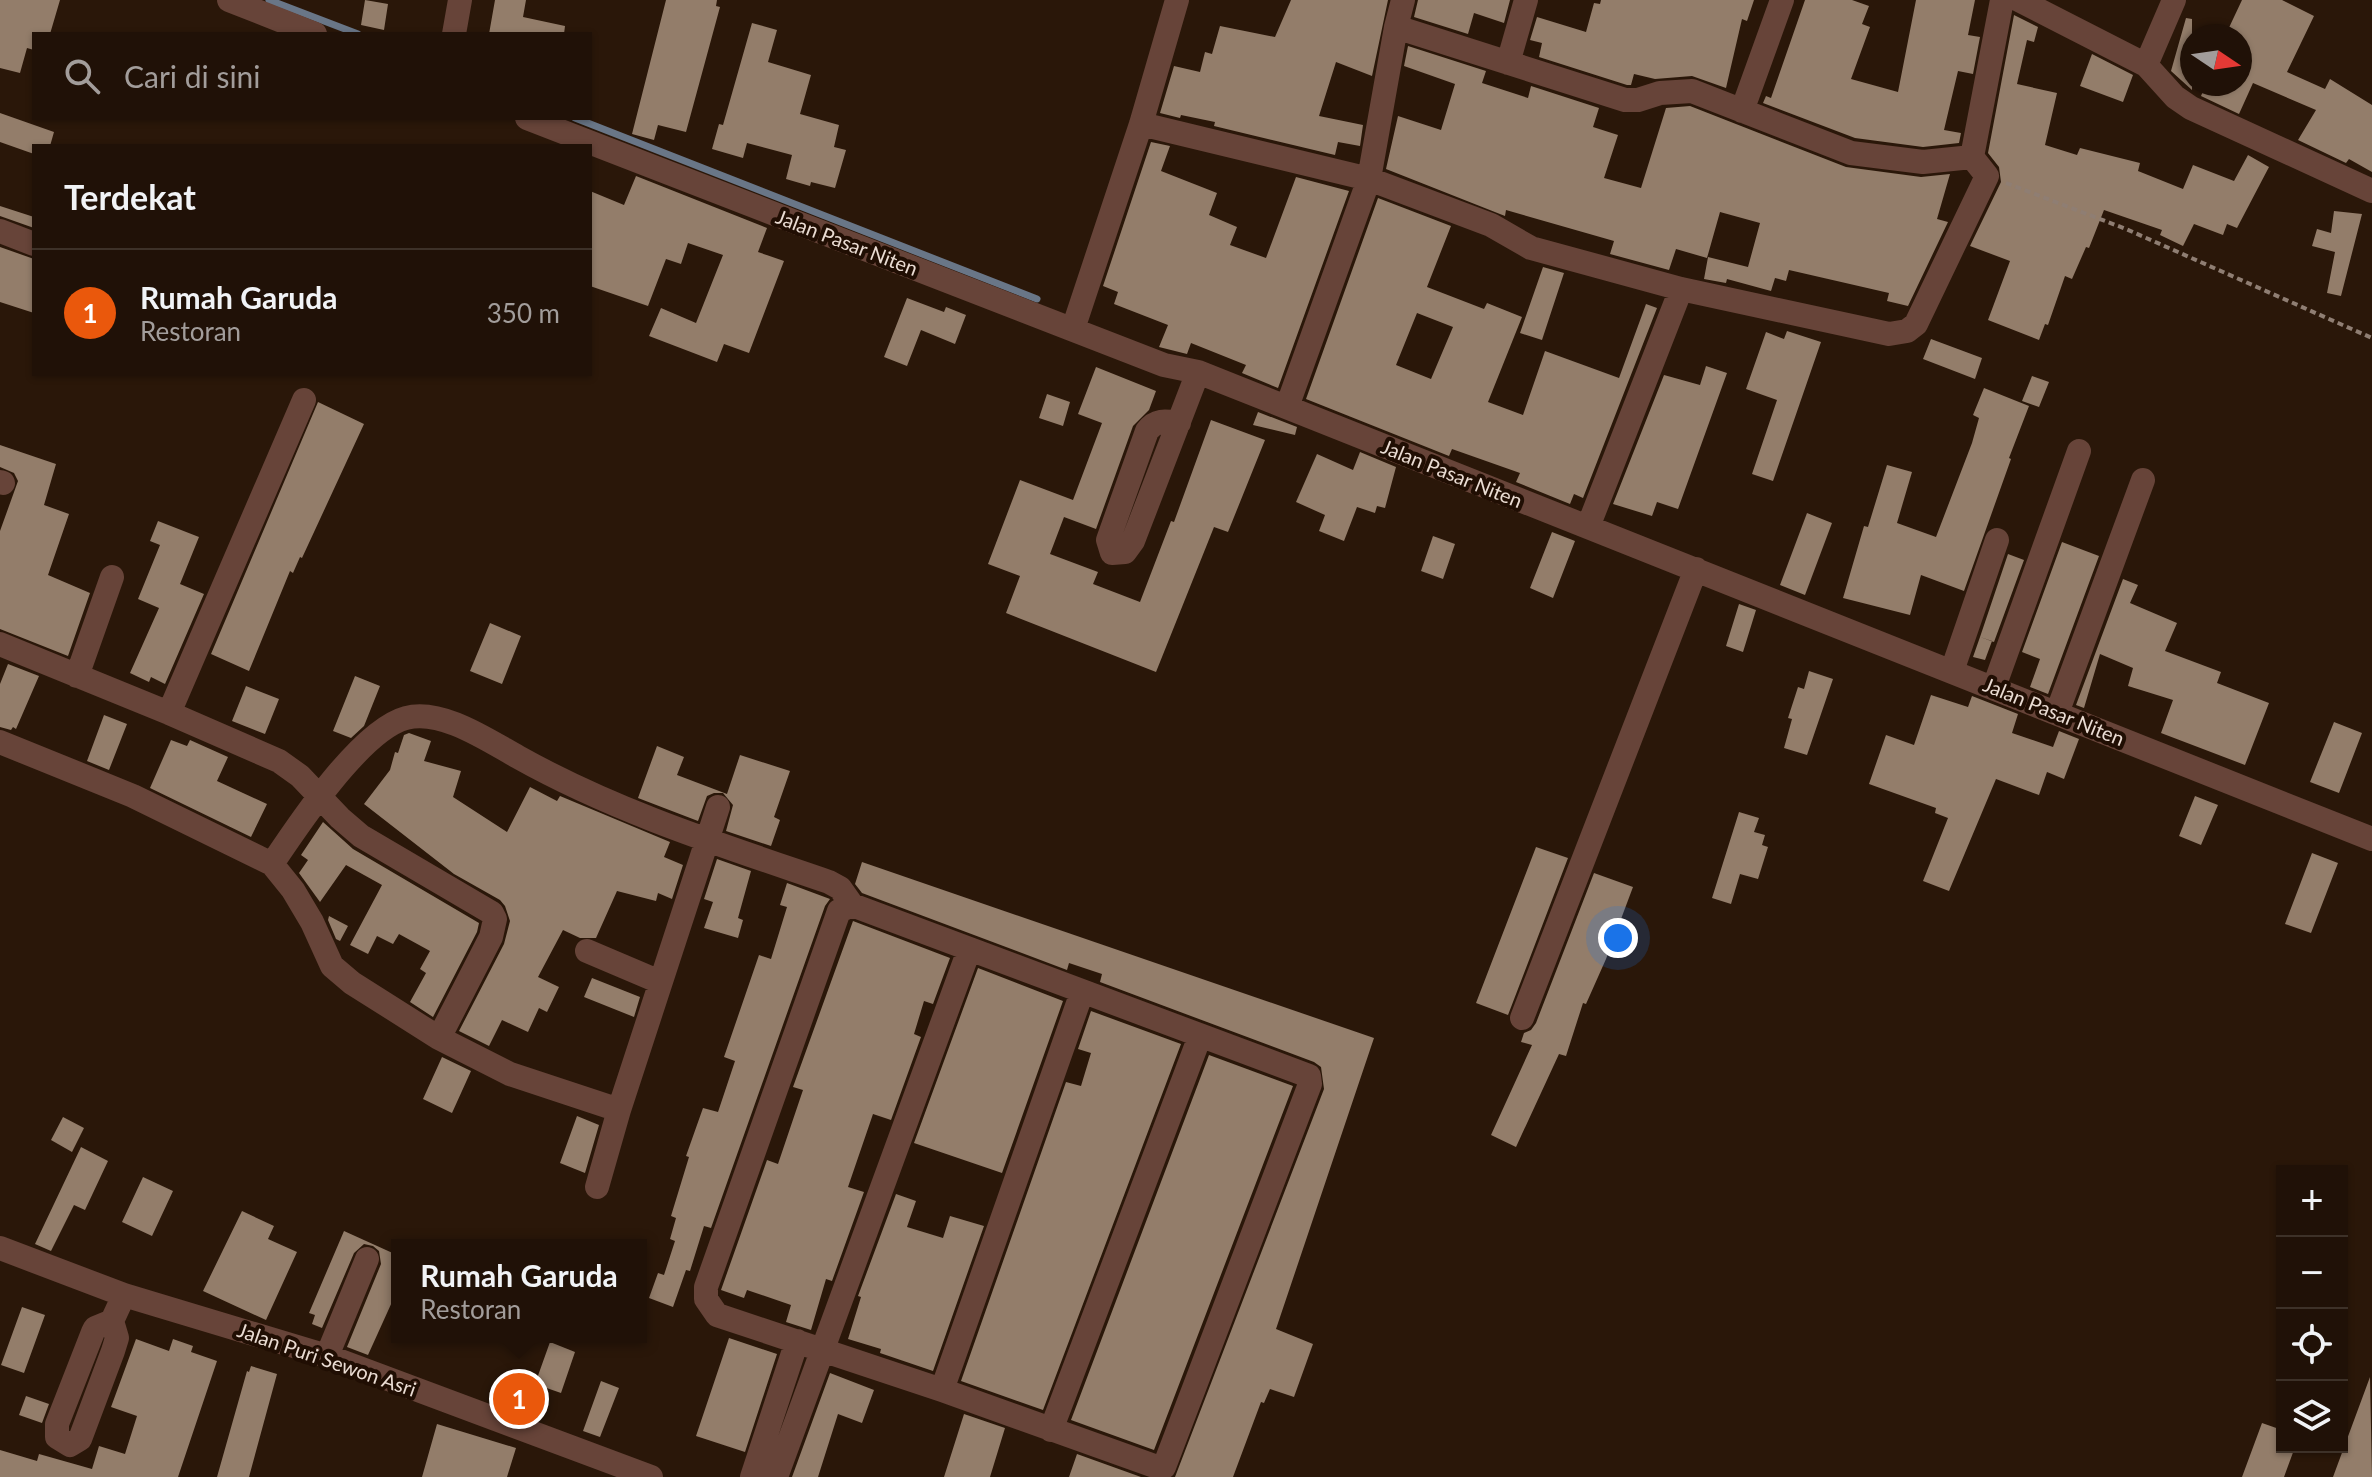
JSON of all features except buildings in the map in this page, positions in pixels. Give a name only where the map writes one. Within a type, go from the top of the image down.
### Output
[{"type":"street","points":[[229,0],[310,32]]},
{"type":"street","points":[[454,32],[460,0]]},
{"type":"street","points":[[1073,329],[1141,124],[1177,0]]},
{"type":"street","points":[[1287,407],[1369,179],[1403,0]]},
{"type":"street","points":[[1508,63],[1526,0]]},
{"type":"street","points":[[1742,111],[1782,0]]},
{"type":"street","points":[[1141,124],[1369,179],[1491,225],[1531,248],[1681,289],[1889,334],[1907,331],[1916,324],[1980,166],[2002,0]]},
{"type":"street","points":[[2019,0],[2146,65],[2175,97],[2191,108],[2372,191]]},
{"type":"street","points":[[2146,65],[2174,0]]},
{"type":"street","points":[[1396,27],[1625,100],[1692,91],[1851,153],[1980,166]]},
{"type":"street","name":"Jalan Pasar Niten","points":[[532,120],[1164,365],[1198,372],[2372,839]]},
{"type":"street","points":[[0,231],[32,243]]},
{"type":"street","points":[[1588,527],[1681,289]]},
{"type":"street","points":[[1179,423],[1161,421],[1147,431],[1108,540],[1112,553],[1125,552],[1133,541],[1179,423],[1198,372]]},
{"type":"street","points":[[169,713],[304,400]]},
{"type":"street","points":[[1994,687],[2079,451]]},
{"type":"street","points":[[2057,713],[2143,480]]},
{"type":"street","points":[[1952,671],[1997,540]]},
{"type":"street","points":[[1522,1018],[1696,569]]},
{"type":"street","points":[[77,676],[112,577]]},
{"type":"street","points":[[0,644],[279,761],[300,776],[361,836],[492,913],[495,919],[491,937],[439,1038]]},
{"type":"street","points":[[272,864],[318,796],[379,730],[407,717],[424,715],[472,731],[546,773],[706,840],[829,882],[840,888],[852,905],[1305,1074],[1311,1080],[1166,1465],[1160,1468],[942,1390],[717,1315],[706,1299],[706,1287],[839,911],[852,905]]},
{"type":"street","points":[[0,742],[133,796],[272,864],[293,890],[312,922],[332,966],[352,983],[439,1038],[510,1074],[619,1110]]},
{"type":"street","points":[[597,1187],[718,807]]},
{"type":"street","points":[[791,1398],[822,1349],[969,950]]},
{"type":"street","points":[[587,951],[660,982]]},
{"type":"street","points":[[942,1390],[1082,992]]},
{"type":"street","points":[[1051,1430],[1200,1036]]},
{"type":"street","name":"Jalan Puri Sewon Asri","points":[[0,1248],[124,1295],[327,1356],[651,1477]]},
{"type":"street","points":[[327,1356],[367,1259]]},
{"type":"street","points":[[112,1321],[95,1328],[68,1395],[57,1424],[57,1437],[65,1444],[70,1445],[80,1439],[117,1338],[112,1321],[124,1295]]},
{"type":"street","points":[[767,1469],[791,1398],[797,1341]]},
{"type":"street","points":[[68,1395],[94,1403]]},
{"type":"path","points":[[1980,166],[2372,338]]},
{"type":"waterway","points":[[269,0],[353,32]]},
{"type":"waterway","points":[[580,120],[1037,299]]},
{"type":"place","name":"Rumah Garuda","points":[[519,1399]]}]
